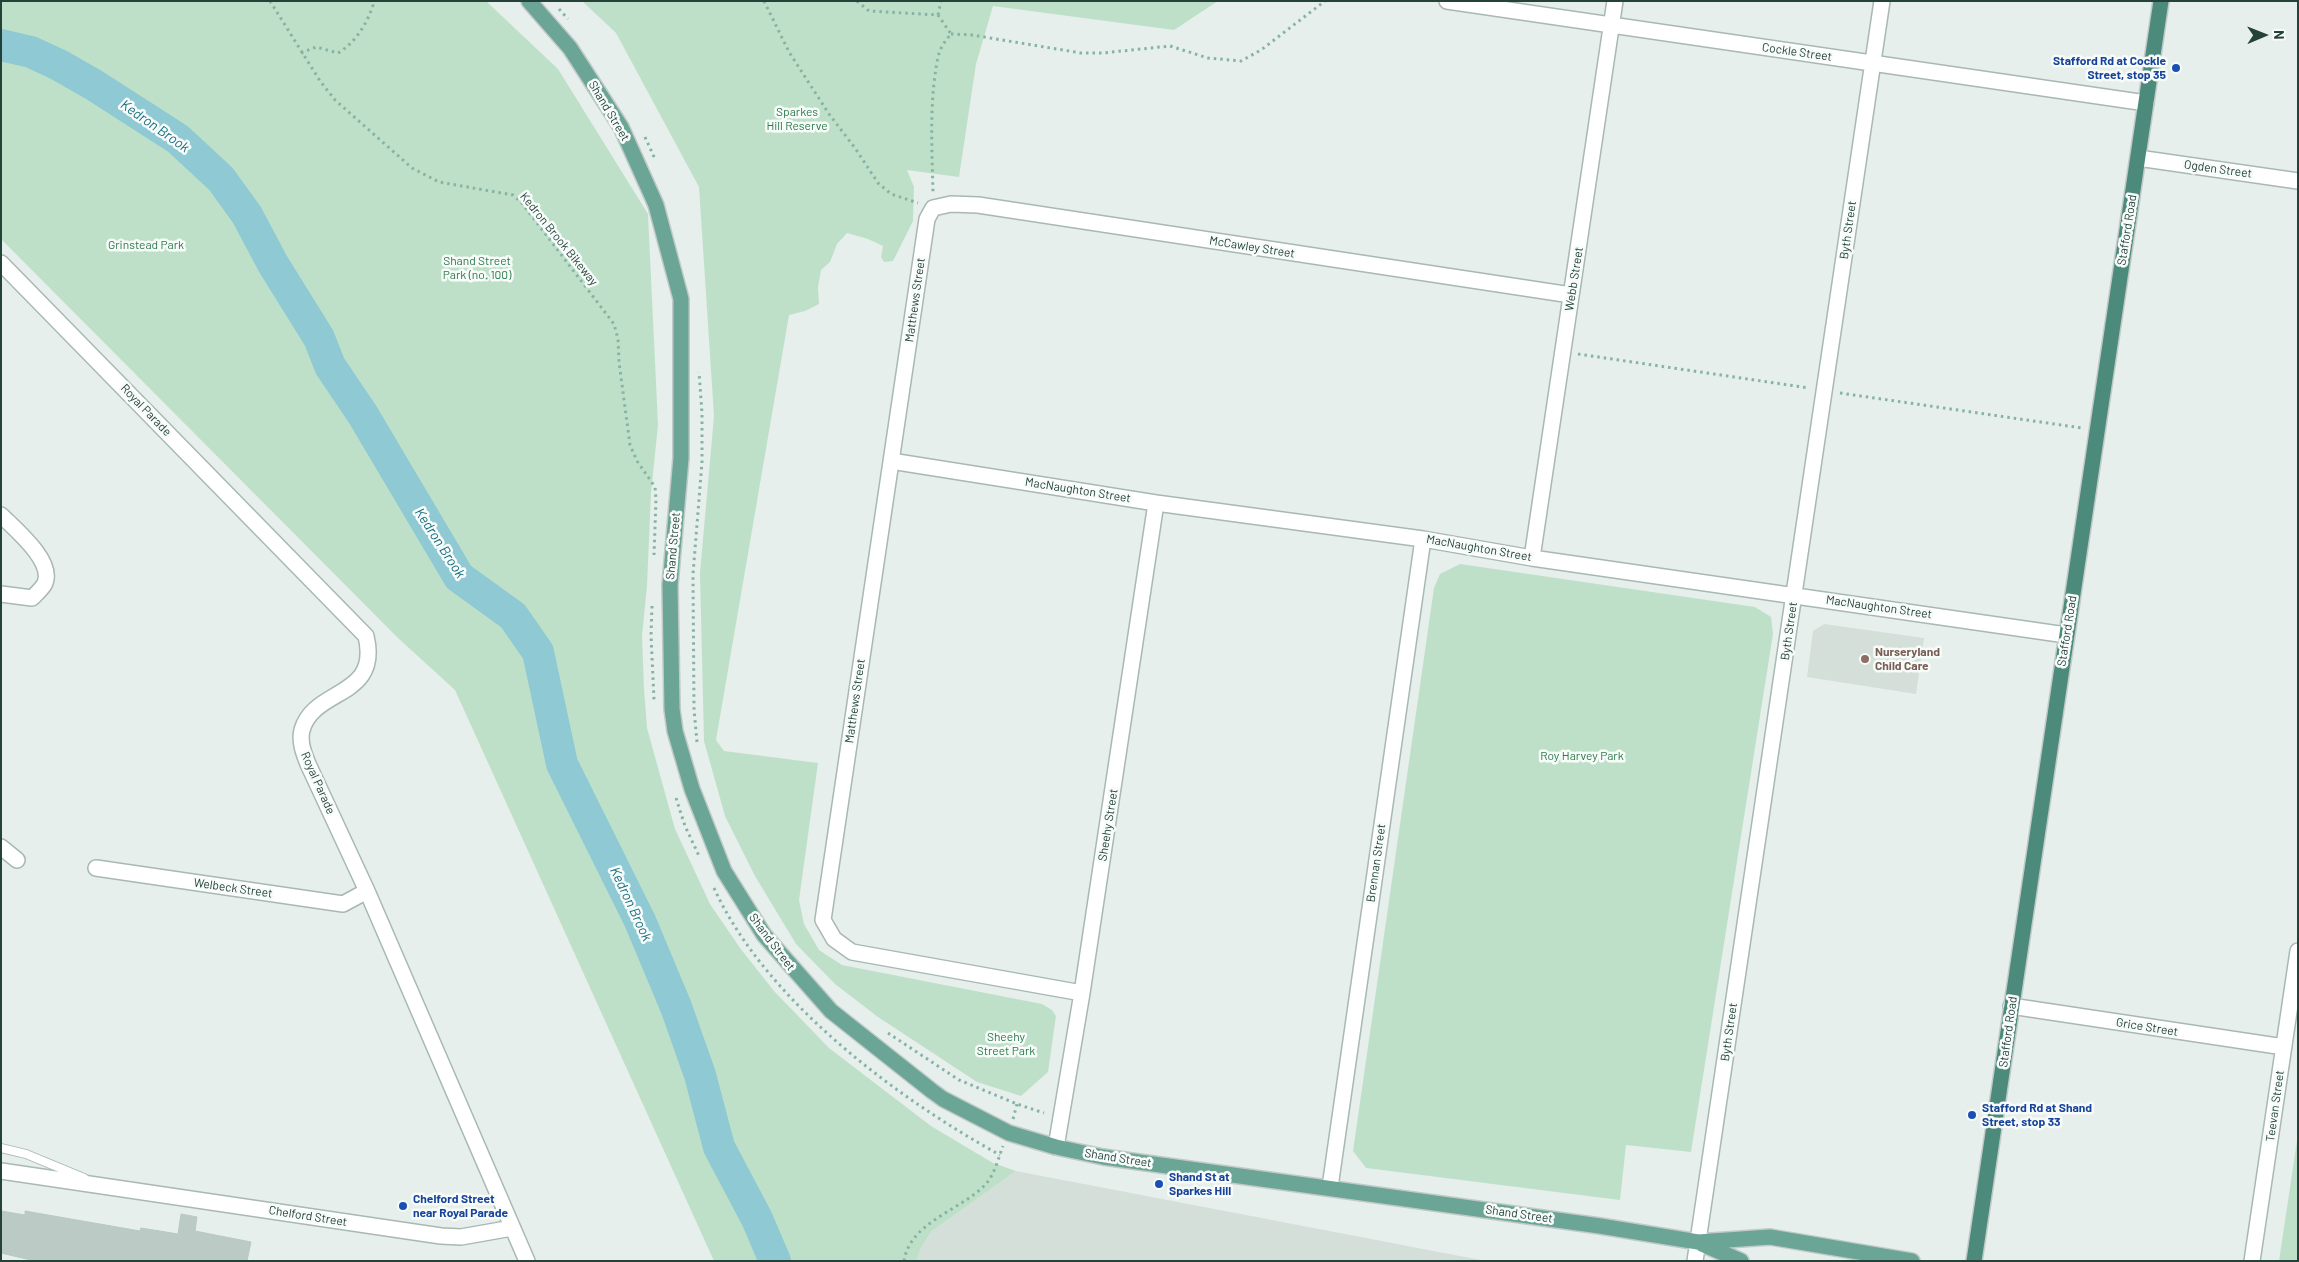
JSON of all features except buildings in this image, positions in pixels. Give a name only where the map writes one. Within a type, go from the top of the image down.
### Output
[{"type":"highway","name":"Stafford Road","points":[[1974,1261],[2161,1]]},
{"type":"main road","name":"Shand Street","points":[[530,1],[570,48],[621,127],[656,205],[682,299],[681,450],[670,585],[672,709],[675,731],[692,789],[724,871],[764,936],[831,1011],[852,1030],[943,1099],[1009,1133],[1056,1147],[1103,1157],[1330,1187],[1698,1242],[1770,1237],[1912,1261]]},
{"type":"main road","name":"Shand Street","points":[[1698,1242],[1741,1261]]},
{"type":"street","name":"Cockle Street","points":[[1447,1],[2146,103]]},
{"type":"street","name":"Webb Street","points":[[1532,558],[1615,1]]},
{"type":"street","name":"Byth Street","points":[[1695,1261],[1882,1]]},
{"type":"street","name":"Ogden Street","points":[[2138,158],[2298,181]]},
{"type":"street","name":"McCawley Street","points":[[933,208],[951,204],[978,205],[1572,295]]},
{"type":"street","name":"Matthews Street","points":[[933,208],[927,219],[823,920],[834,939],[852,952],[1082,993]]},
{"type":"street","name":"Royal Parade","points":[[1,263],[366,636],[369,651],[368,664],[362,675],[348,688],[310,714],[302,731],[302,747],[308,764],[367,890],[527,1261]]},
{"type":"street","name":"MacNaughton Street","points":[[891,461],[1156,503],[1423,539],[1532,558],[1794,594],[2066,635]]},
{"type":"street","name":"Sheehy Street","points":[[1056,1147],[1082,993],[1156,503]]},
{"type":"street","points":[[1,515],[34,550],[45,566],[45,582],[32,598],[1,594]]},
{"type":"street","name":"Brennan Street","points":[[1330,1187],[1423,539]]},
{"type":"street","points":[[1,846],[17,860]]},
{"type":"street","name":"Welbeck Street","points":[[96,868],[343,904],[367,890]]},
{"type":"street","name":"Teevan Street","points":[[2252,1261],[2298,952]]},
{"type":"street","name":"Grice Street","points":[[2011,1006],[2284,1047]]},
{"type":"street","name":"Chelford Street","points":[[1,1172],[103,1185],[441,1236],[469,1236],[512,1228]]},
{"type":"lane","name":"Chelford Street","points":[[1,1148],[26,1154],[103,1185]]},
{"type":"path","name":"Kedron Brook Bikeway","points":[[270,1],[301,53],[334,100],[412,168],[439,182],[513,194],[607,314],[617,331],[619,362],[630,445],[637,461],[655,487],[654,559]]},
{"type":"path","points":[[301,53],[316,47],[338,53],[349,46],[369,17],[373,5],[371,1]]},
{"type":"path","points":[[764,1],[789,52],[829,114],[855,148],[878,183],[891,194],[933,208],[932,113],[938,56],[943,44],[951,34]]},
{"type":"path","points":[[857,1],[869,11],[938,15]]},
{"type":"path","points":[[938,15],[942,1]]},
{"type":"path","points":[[951,34],[972,35],[1080,53],[1102,53],[1170,46],[1208,58],[1241,61],[1260,50],[1325,1]]},
{"type":"path","points":[[558,8],[570,22]]},
{"type":"path","points":[[938,15],[951,34]]},
{"type":"path","points":[[644,135],[656,161]]},
{"type":"path","points":[[697,747],[694,709],[693,574],[702,452],[702,413],[698,365]]},
{"type":"path","points":[[653,598],[651,636],[655,707]]},
{"type":"path","points":[[674,790],[685,826],[704,866]]},
{"type":"path","points":[[711,883],[746,943],[778,983],[808,1015],[850,1053],[916,1104],[954,1130],[1000,1155],[992,1176],[984,1186],[927,1226],[905,1254],[904,1261]]},
{"type":"path","points":[[882,1029],[959,1080],[1044,1113]]},
{"type":"shaded area","name":"Nurseryland Child Care","points":[[1824,624],[1924,638],[1916,694],[1807,677],[1813,631]]},
{"type":"shaded area","points":[[1016,1171],[1486,1261],[916,1261],[922,1246],[931,1232]]},
{"type":"green space","name":"Shand Street Park (no. 100)","points":[[1,1],[486,1],[558,69],[648,214],[658,425],[651,493],[647,586],[642,636],[644,689],[647,728],[675,829],[710,904],[740,948],[774,991],[829,1048],[931,1126],[993,1163],[1016,1171],[931,1232],[922,1246],[916,1261],[714,1261],[455,690],[398,638],[1,239]]},
{"type":"green space","name":"Sparkes Hill Reserve","points":[[582,1],[1218,1],[1174,30],[993,6],[976,64],[959,177],[907,170],[914,187],[913,221],[893,261],[884,262],[881,257],[883,246],[847,233],[837,244],[830,262],[821,270],[818,287],[819,304],[805,311],[789,315],[716,740],[724,751],[818,763],[799,900],[804,924],[819,950],[842,965],[1042,1004],[1052,1010],[1056,1016],[1048,1072],[1021,1096],[977,1082],[878,1017],[835,984],[796,944],[755,876],[725,816],[704,741],[700,573],[714,416],[699,187],[616,33]]},
{"type":"green space","name":"Roy Harvey Park","points":[[1460,564],[1755,607],[1771,617],[1773,634],[1691,1152],[1626,1145],[1620,1200],[1366,1168],[1353,1151],[1434,588],[1440,574]]},
{"type":"green space","points":[[2298,1134],[2298,1261],[2279,1261]]},
{"type":"waterway","name":"Kedron Brook","points":[[1,45],[31,52],[94,85],[178,139],[221,179],[247,215],[273,264],[319,338],[330,366],[363,415],[459,577],[513,616],[538,652],[562,764],[640,921],[676,1007],[700,1075],[719,1147],[757,1219],[775,1261]]},
{"type":"place","name":"Stafford Rd at Cockle Street, stop 35","points":[[2176,68]]},
{"type":"place","name":"Nurseryland Child Care","points":[[1865,659]]},
{"type":"place","name":"Stafford Rd at Shand Street, stop 33","points":[[1972,1115]]},
{"type":"place","name":"Shand St at Sparkes Hill","points":[[1159,1184]]},
{"type":"place","name":"Chelford Street near Royal Parade","points":[[403,1206]]},
{"type":"park label","name":"Grinstead Park","points":[[146,245]]},
{"type":"park label","name":"Sheehy Street Park","points":[[1006,1044]]}]
